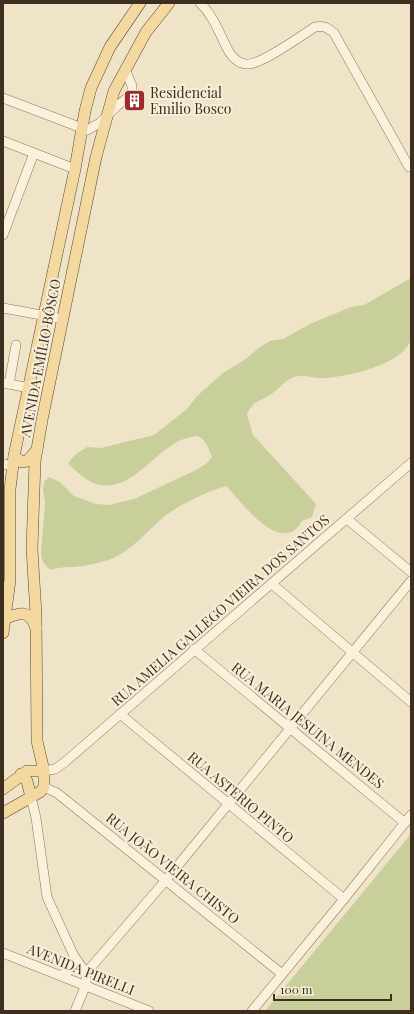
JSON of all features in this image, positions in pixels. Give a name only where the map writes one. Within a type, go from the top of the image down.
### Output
[{"type":"main road","name":"AVENIDA EMÍLIO BÔSCO","points":[[3,633],[10,580],[7,490],[10,462],[44,316],[75,169],[85,111],[98,69],[110,47],[140,3]]},
{"type":"main road","points":[[146,32],[162,3]]},
{"type":"main road","name":"AVENIDA EMÍLIO BÔSCO","points":[[44,787],[44,771],[37,741],[36,629],[32,553],[37,450],[97,150],[106,117],[114,91],[125,69],[146,32],[169,3]]},
{"type":"main road","points":[[10,462],[26,461],[37,450]]},
{"type":"main road","points":[[6,618],[18,613],[24,613],[32,619],[36,629]]},
{"type":"main road","points":[[3,789],[27,771],[44,771]]},
{"type":"main road","points":[[21,774],[27,781],[31,797]]},
{"type":"main road","points":[[3,813],[40,792],[44,787]]},
{"type":"street","points":[[200,3],[210,13],[232,56],[238,62],[246,64],[260,61],[315,27],[322,26],[328,28],[334,33],[409,167]]},
{"type":"street","points":[[3,98],[82,129],[92,129],[132,94],[132,86],[125,69]]},
{"type":"street","points":[[3,141],[75,169]]},
{"type":"street","points":[[3,235],[34,153]]},
{"type":"street","points":[[3,308],[63,319]]},
{"type":"street","points":[[16,345],[6,383],[28,388]]},
{"type":"street","name":"RUA AMELIA GALLEGO VIEIRA DOS SANTOS","points":[[44,771],[55,769],[411,463]]},
{"type":"street","points":[[347,519],[411,572]]},
{"type":"street","points":[[86,973],[166,880],[411,581]]},
{"type":"street","points":[[272,584],[411,702]]},
{"type":"street","name":"RUA MARIA JESUINA MENDES","points":[[194,649],[405,822]]},
{"type":"street","name":"RUA ASTERIO PINTO","points":[[120,714],[344,900]]},
{"type":"street","name":"RUA JOÃO VIEIRA CHISTO","points":[[44,787],[57,792],[282,974]]},
{"type":"street","points":[[31,797],[36,818],[47,897],[74,956],[86,973],[86,985],[76,1011]]},
{"type":"street","points":[[252,1011],[344,900],[411,815]]},
{"type":"street","name":"AVENIDA PIRELLI","points":[[3,953],[149,1011]]},
{"type":"street","points":[[61,975],[70,972],[73,967],[74,956]]},
{"type":"green space","points":[[411,278],[411,337],[410,342],[404,350],[396,357],[372,368],[346,375],[324,378],[302,376],[294,377],[270,395],[254,404],[247,414],[253,435],[316,504],[312,517],[302,521],[293,531],[283,533],[273,530],[251,513],[226,486],[195,498],[173,510],[126,551],[114,557],[92,564],[51,570],[45,565],[41,553],[45,502],[43,489],[44,482],[49,477],[60,482],[74,496],[96,504],[109,505],[134,499],[196,470],[207,463],[212,457],[202,439],[192,436],[171,445],[143,469],[122,482],[112,485],[100,485],[87,480],[68,463],[76,454],[87,447],[101,448],[154,435],[187,409],[197,396],[223,373],[247,358],[260,347],[270,341],[283,339],[310,324],[351,307],[364,305]]},
{"type":"green space","points":[[411,834],[411,1011],[265,1011]]},
{"type":"place","name":"Residencial Emilio Bosco","points":[[135,100]]}]
